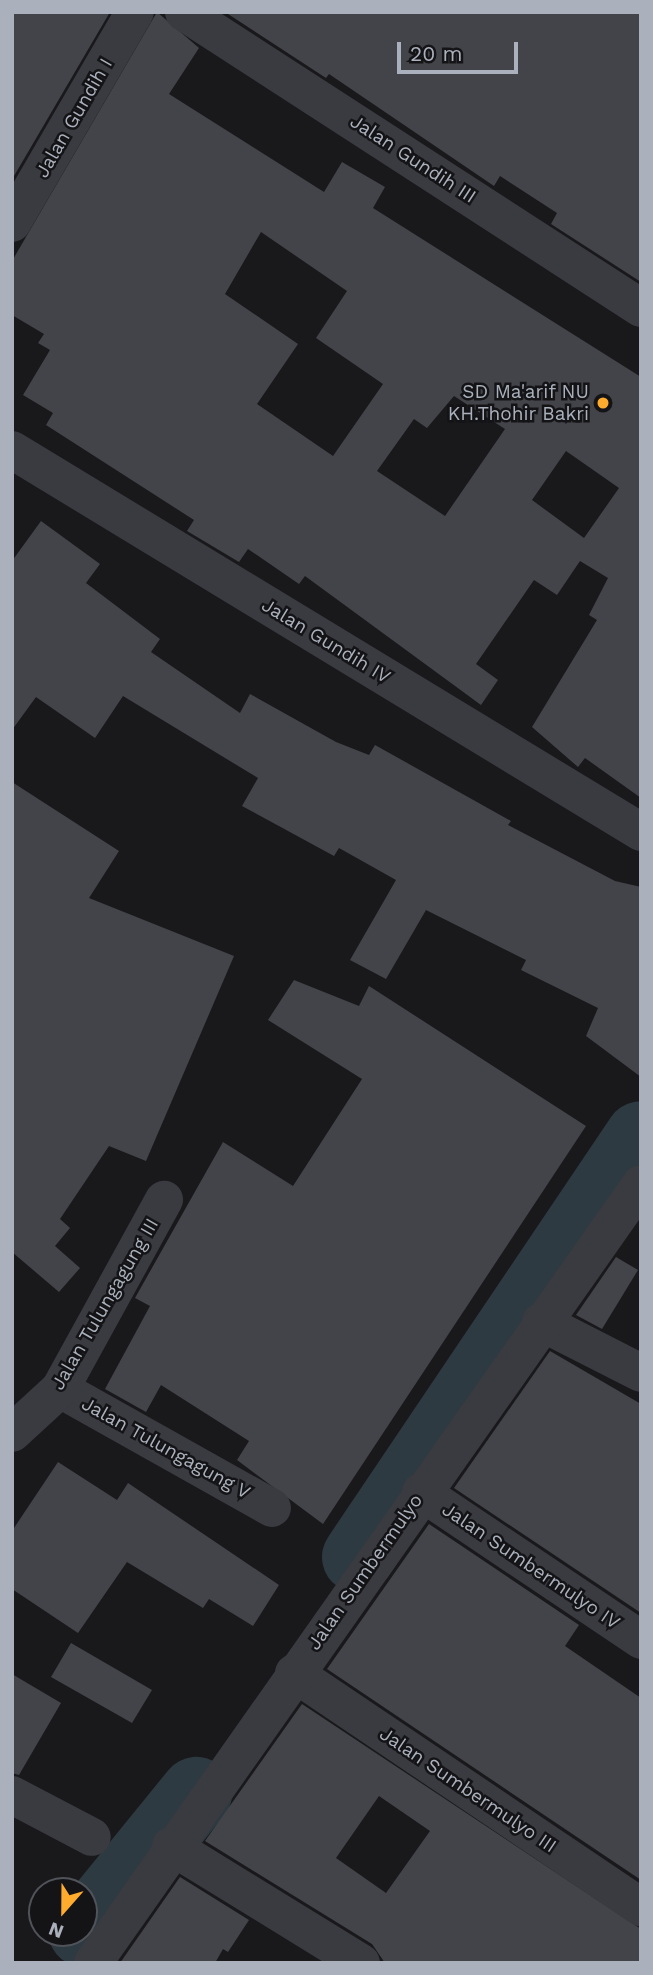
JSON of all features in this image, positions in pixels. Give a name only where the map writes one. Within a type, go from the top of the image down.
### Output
[{"type":"street","name":"Jalan Gundih I","points":[[12,223],[135,12]]},
{"type":"street","name":"Jalan Gundih III","points":[[184,12],[641,308]]},
{"type":"street","name":"Jalan Gundih IV","points":[[12,450],[641,832]]},
{"type":"street","name":"Jalan Sumbermulyo","points":[[93,1963],[421,1492],[641,1184]]},
{"type":"street","name":"Jalan Tulungagung III","points":[[12,1433],[60,1389],[164,1200]]},
{"type":"street","points":[[541,1322],[641,1373]]},
{"type":"street","name":"Jalan Tulungagung V","points":[[60,1389],[272,1508]]},
{"type":"street","name":"Jalan Sumbermulyo IV","points":[[421,1492],[641,1640]]},
{"type":"street","name":"Jalan Sumbermulyo III","points":[[295,1673],[641,1907]]},
{"type":"street","points":[[12,1795],[92,1837]]},
{"type":"street","points":[[172,1846],[361,1963]]},
{"type":"building","points":[[12,12],[110,12],[14,176],[12,174]]},
{"type":"building","points":[[157,12],[199,48],[169,94],[324,192],[342,162],[385,187],[373,208],[641,377],[641,798],[585,758],[578,767],[532,727],[597,620],[589,615],[608,578],[580,561],[557,595],[534,580],[476,664],[498,680],[481,705],[305,576],[299,584],[248,549],[239,562],[187,531],[194,520],[46,425],[53,413],[23,395],[50,350],[38,343],[44,334],[12,315],[12,261]],"holes":[[[261,232],[347,291],[316,338],[383,384],[333,456],[257,404],[298,344],[225,294]],[[454,396],[505,429],[445,516],[377,471],[414,419],[427,428]],[[566,451],[619,488],[584,538],[532,500]]]},
{"type":"building","points":[[225,12],[641,12],[641,282],[551,224],[557,213],[500,176],[494,186],[329,74],[326,78]]},
{"type":"building","points":[[41,521],[100,564],[86,583],[160,639],[151,652],[240,713],[250,694],[336,742],[369,755],[375,745],[511,821],[508,825],[615,881],[641,887],[641,1077],[586,1036],[598,1008],[521,970],[526,960],[426,910],[386,979],[350,960],[396,880],[339,848],[334,856],[242,806],[258,778],[123,696],[95,738],[36,697],[12,730],[12,561]]},
{"type":"building","points":[[12,782],[119,851],[89,898],[234,956],[146,1161],[109,1146],[60,1219],[70,1228],[55,1246],[80,1268],[59,1292],[12,1252]]},
{"type":"building","points":[[294,980],[359,1006],[369,986],[586,1126],[323,1524],[237,1460],[249,1441],[161,1385],[146,1412],[105,1389],[150,1306],[135,1298],[223,1142],[293,1186],[362,1079],[268,1020]]},
{"type":"building","points":[[616,1257],[638,1270],[602,1329],[576,1315]]},
{"type":"building","points":[[550,1351],[641,1404],[641,1613],[454,1488]]},
{"type":"building","points":[[58,1462],[117,1500],[128,1483],[279,1585],[253,1626],[209,1599],[203,1608],[127,1562],[78,1633],[12,1589],[12,1531]]},
{"type":"building","points":[[429,1524],[579,1625],[565,1646],[641,1698],[641,1880],[327,1669]]},
{"type":"building","points":[[71,1643],[152,1690],[132,1723],[51,1677]]},
{"type":"building","points":[[12,1674],[61,1703],[19,1775],[12,1773]]},
{"type":"building","points":[[302,1704],[641,1929],[641,1963],[385,1963],[372,1944],[205,1841]],"holes":[[[379,1796],[430,1831],[386,1893],[336,1858]]]},
{"type":"building","points":[[180,1877],[249,1920],[228,1952],[223,1949],[215,1963],[120,1963]]},
{"type":"waterway","points":[[358,1557],[641,1137]]},
{"type":"waterway","points":[[98,1914],[196,1793]]},
{"type":"place","name":"SD Ma'arif NU KH.Thohir Bakri","points":[[603,403]]}]
